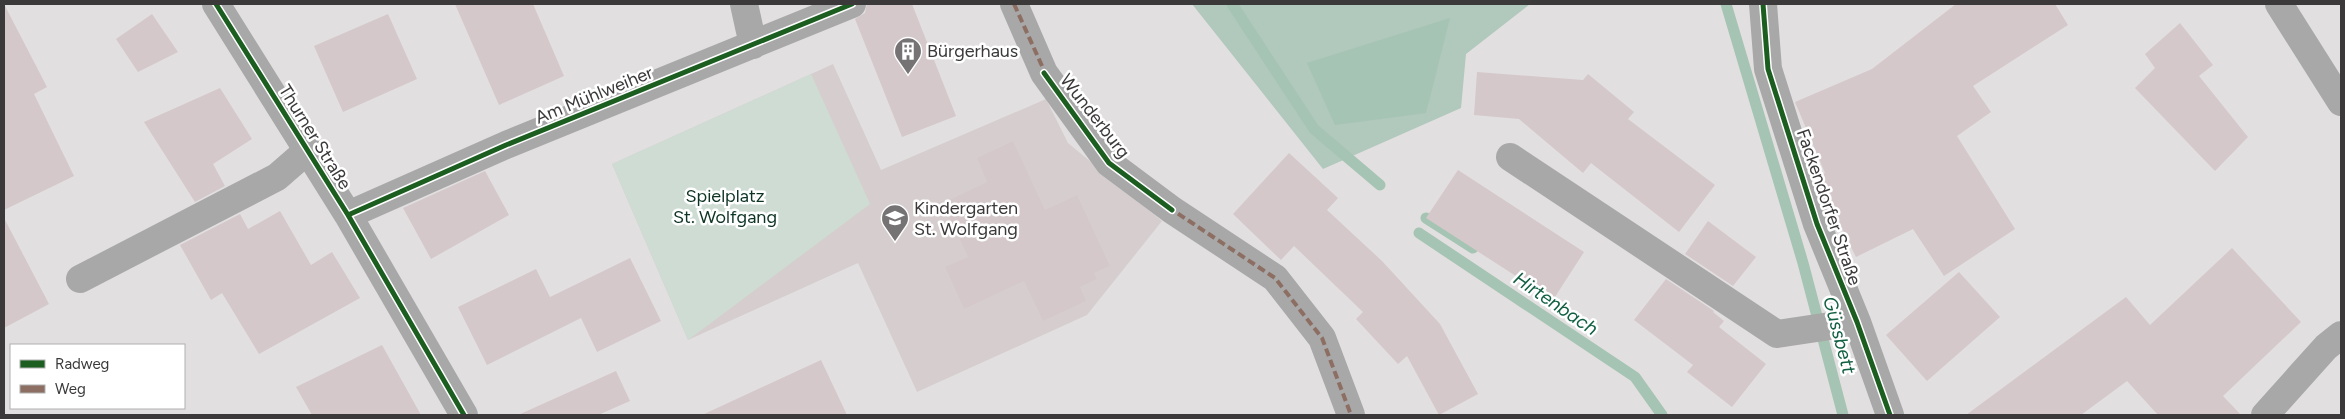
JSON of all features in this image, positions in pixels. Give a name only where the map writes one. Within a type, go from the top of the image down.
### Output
[{"type":"street","name":"Thurner Straße","points":[[216,4],[348,215],[464,415]]},
{"type":"street","points":[[744,4],[753,45]]},
{"type":"street","name":"Am Mühlweiher","points":[[348,215],[506,145],[852,4]]},
{"type":"street","name":"Wunderburg","points":[[1014,4],[1044,73],[1108,163],[1172,210],[1275,278],[1322,338],[1352,415]]},
{"type":"street","name":"Fackendorfer Straße","points":[[1763,4],[1768,69],[1817,224],[1890,415]]},
{"type":"street","points":[[2279,4],[2341,102]]},
{"type":"street","points":[[80,279],[277,177],[308,150]]},
{"type":"street","points":[[1510,156],[1777,334],[1856,322]]},
{"type":"street","points":[[2265,415],[2326,347],[2341,335]]},
{"type":"shaded area","points":[[1192,4],[1530,4],[1466,54],[1461,108],[1323,169]]},
{"type":"shaded area","points":[[1450,18],[1426,113],[1335,125],[1307,63]]},
{"type":"shaded area","name":"Kindergarten St. Wolfgang","points":[[833,64],[881,170],[1046,99],[1068,143],[1162,221],[1087,315],[917,392],[858,263],[688,340],[612,164]]},
{"type":"green space","name":"Spielplatz St. Wolfgang","points":[[811,74],[870,204],[688,340],[612,164]]},
{"type":"building","points":[[4,4],[47,87],[34,94],[74,176],[4,210]]},
{"type":"building","points":[[455,4],[533,4],[564,76],[499,105]]},
{"type":"building","name":"Bürgerhaus","points":[[867,4],[912,4],[956,116],[902,137],[855,19],[865,13]]},
{"type":"building","points":[[1956,4],[2055,4],[2068,25],[1973,86],[1991,112],[1957,136],[2015,229],[1944,276],[1913,229],[1856,257],[1822,189],[1818,176],[1825,173],[1795,102],[1872,69]]},
{"type":"building","points":[[152,14],[178,52],[138,72],[116,39]]},
{"type":"building","points":[[388,14],[417,79],[343,112],[314,46]]},
{"type":"building","points":[[2180,23],[2213,65],[2199,76],[2248,137],[2215,171],[2135,88],[2155,68],[2145,54]]},
{"type":"building","points":[[1477,72],[1583,80],[1588,74],[1634,112],[1628,119],[1715,185],[1679,232],[1591,163],[1583,173],[1519,119],[1474,115]]},
{"type":"building","points":[[220,88],[252,139],[213,164],[225,186],[195,202],[144,122]]},
{"type":"building","name":"Kindergarten St. Wolfgang","points":[[1013,141],[1045,210],[1077,195],[1110,266],[1094,273],[1097,279],[1080,287],[1086,301],[1043,321],[1024,281],[964,309],[945,267],[968,257],[943,203],[987,182],[977,158]]},
{"type":"building","points":[[1289,153],[1338,198],[1327,210],[1382,261],[1440,324],[1478,394],[1439,415],[1407,356],[1398,364],[1356,319],[1363,312],[1294,246],[1281,260],[1233,214]]},
{"type":"building","points":[[1458,170],[1584,252],[1553,300],[1426,218]]},
{"type":"building","points":[[485,171],[509,215],[431,259],[403,208]]},
{"type":"building","points":[[280,211],[311,265],[332,252],[360,298],[259,354],[222,293],[211,300],[180,245],[240,214],[248,229]]},
{"type":"building","points":[[4,218],[49,304],[4,328]]},
{"type":"building","points":[[1708,221],[1756,257],[1733,286],[1685,254]]},
{"type":"building","points":[[2232,248],[2301,322],[2223,396],[2241,415],[2158,415],[2127,381],[2081,415],[1966,415],[2126,297],[2150,325]]},
{"type":"building","points":[[630,258],[661,321],[597,352],[581,318],[487,365],[458,307],[536,269],[550,297]]},
{"type":"building","points":[[1959,272],[2000,317],[1927,381],[1886,335]]},
{"type":"building","points":[[1666,279],[1714,311],[1724,321],[1719,327],[1766,364],[1732,407],[1687,372],[1693,365],[1634,320]]},
{"type":"building","points":[[382,345],[421,415],[312,415],[296,387]]},
{"type":"building","points":[[821,360],[847,415],[702,415]]},
{"type":"building","points":[[616,371],[630,401],[598,415],[518,415]]},
{"type":"waterway","name":"Hirtenbach","points":[[1232,4],[1314,129],[1380,185]]},
{"type":"waterway","name":"Güssbett","points":[[1726,4],[1803,263],[1843,415]]},
{"type":"waterway","points":[[1426,218],[1473,248]]},
{"type":"waterway","name":"Hirtenbach","points":[[1419,233],[1635,377],[1662,415]]},
{"type":"marked path","points":[[1014,4],[1047,77]]},
{"type":"marked path","points":[[1168,207],[1275,278],[1322,338],[1351,415]]},
{"type":"cycle path","points":[[216,4],[348,215],[464,415]]},
{"type":"cycle path","points":[[348,215],[506,145],[852,4]]},
{"type":"cycle path","points":[[1763,4],[1768,69],[1817,224],[1857,322],[1890,415]]},
{"type":"cycle path","points":[[1044,73],[1109,163],[1172,210]]},
{"type":"place","name":"Bürgerhaus","points":[[908,75]]},
{"type":"place","name":"Kindergarten St. Wolfgang","points":[[895,242]]}]
